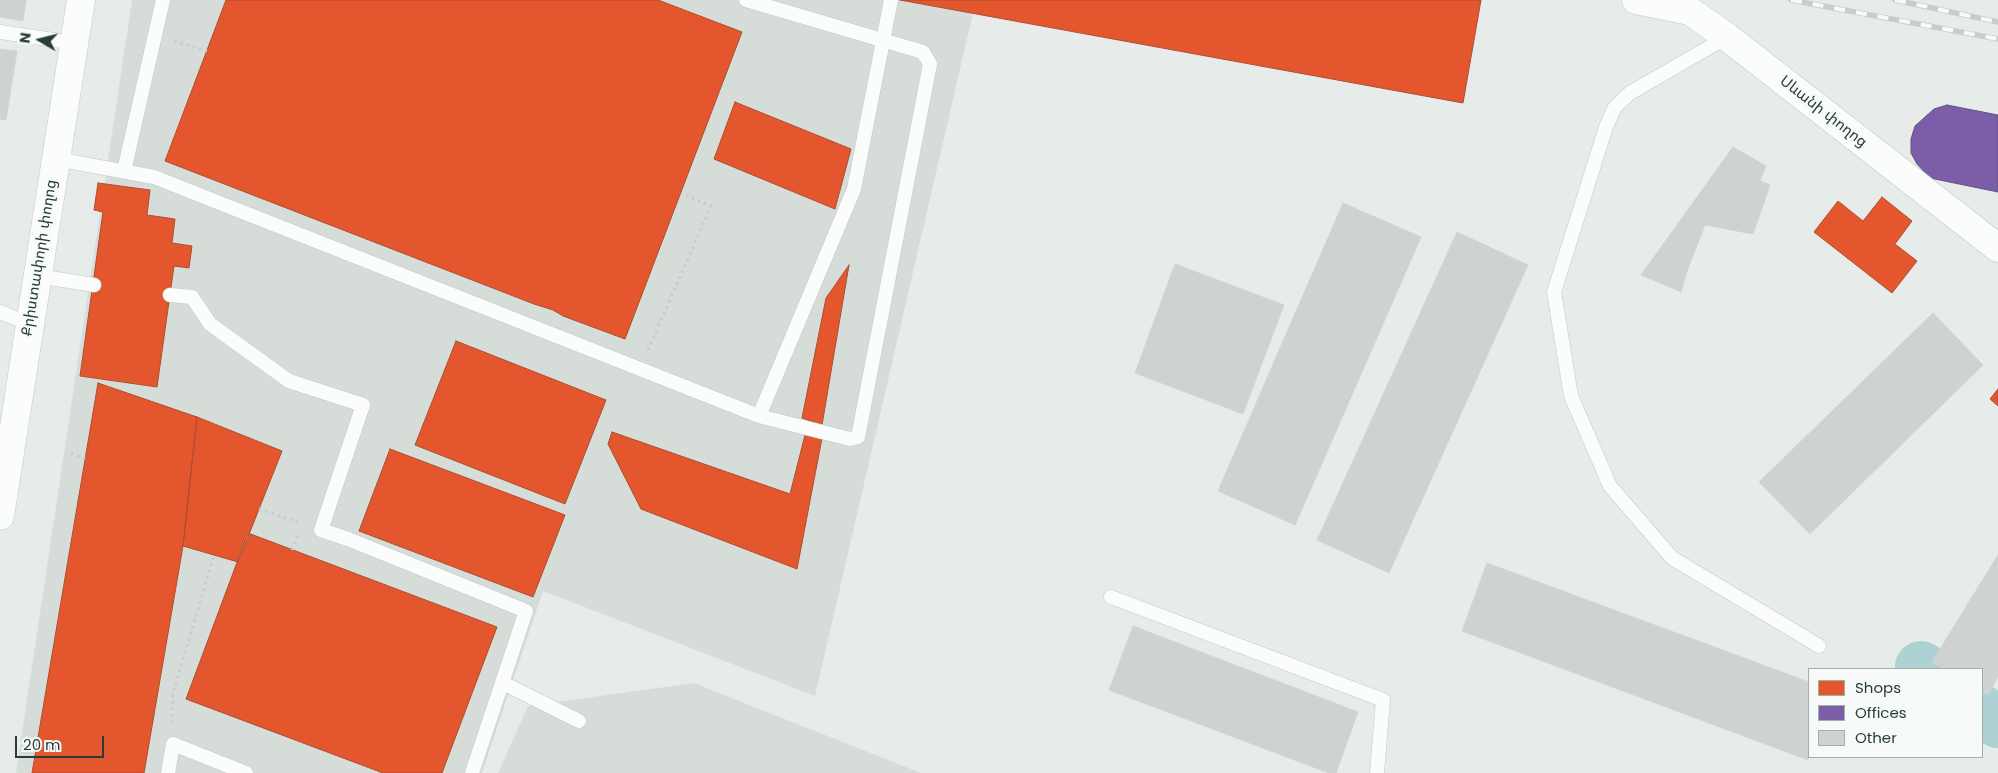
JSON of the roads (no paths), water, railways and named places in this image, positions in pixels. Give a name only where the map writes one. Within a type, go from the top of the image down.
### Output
[{"type":"main road","name":"Քրիստափորի փողոց","points":[[0,516],[81,0]]},
{"type":"main road","name":"Սևանի փողոց","points":[[1636,0],[1690,11],[1727,37],[1998,248]]},
{"type":"lane","points":[[124,171],[163,0]]},
{"type":"lane","points":[[56,159],[154,177],[758,416],[850,439],[858,437],[930,64],[923,52],[746,0]]},
{"type":"lane","points":[[758,416],[854,189],[891,0]]},
{"type":"lane","points":[[0,32],[74,42]]},
{"type":"lane","points":[[1727,37],[1630,93],[1615,107],[1606,127],[1554,292],[1571,396],[1610,486],[1672,558],[1819,646]]},
{"type":"lane","points":[[38,276],[94,285]]},
{"type":"lane","points":[[170,295],[192,297],[210,324],[289,381],[363,405],[321,530],[348,539],[526,611],[472,773]]},
{"type":"lane","points":[[0,312],[30,324]]},
{"type":"lane","points":[[1111,597],[1383,700],[1377,773]]},
{"type":"lane","points":[[503,683],[579,722]]},
{"type":"lane","points":[[168,773],[173,744],[246,773]]},
{"type":"waterway","points":[[1983,712],[1998,722]]},
{"type":"railway","points":[[1791,0],[1998,39]]},
{"type":"railway","points":[[1895,0],[1998,22]]}]
